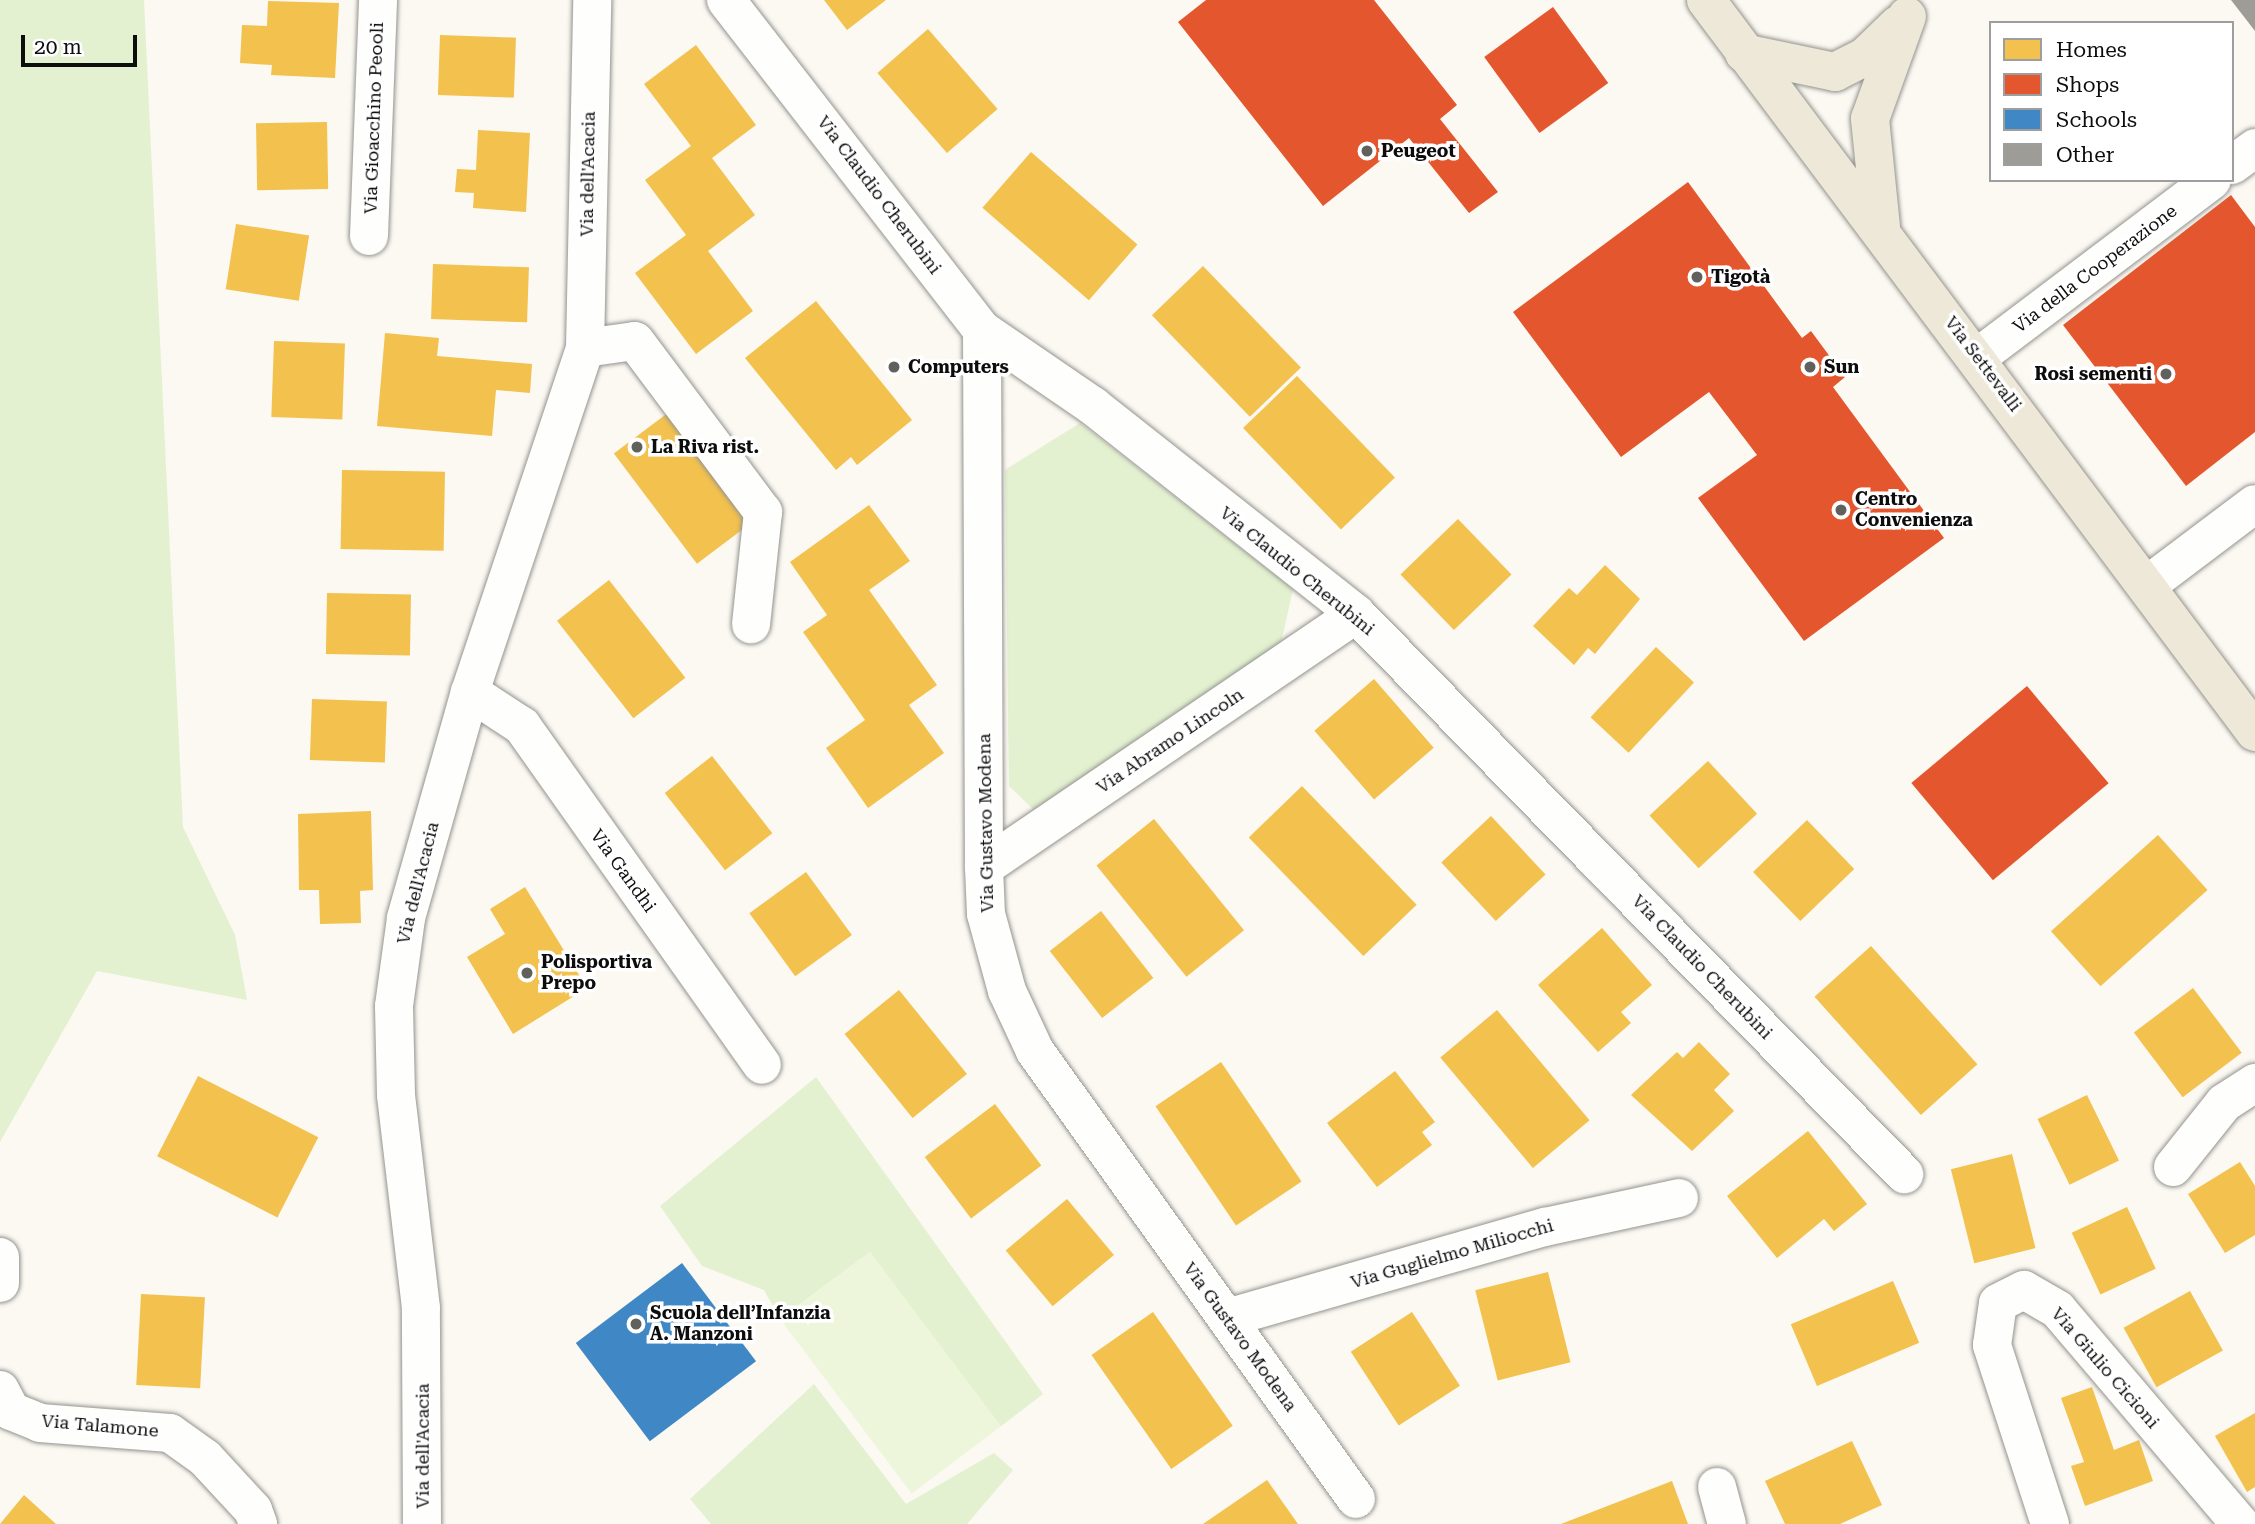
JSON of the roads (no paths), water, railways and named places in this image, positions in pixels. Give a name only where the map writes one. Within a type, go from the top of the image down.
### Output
[{"type":"main road","name":"Via Settevalli","points":[[1706,0],[1744,53],[1881,227],[2255,732]]},
{"type":"main road","points":[[1744,53],[1835,72],[1866,56],[1913,8]]},
{"type":"main road","points":[[1881,227],[1870,119],[1913,8]]},
{"type":"street","name":"Via Gioacchino Peooli","points":[[369,236],[378,0]]},
{"type":"street","name":"Via dell'Acacia","points":[[422,1524],[421,1308],[397,1095],[394,1006],[406,918],[470,692],[585,348],[592,0]]},
{"type":"street","name":"Via Claudio Cherubini","points":[[726,0],[982,330],[1093,406],[1356,614],[1904,1174]]},
{"type":"street","points":[[2234,164],[2255,148]]},
{"type":"street","name":"Via della Cooperazione","points":[[1978,357],[2209,182]]},
{"type":"street","name":"Via Gustavo Modena","points":[[982,330],[984,867],[986,914],[1007,991],[1035,1051],[1356,1499]]},
{"type":"street","points":[[585,348],[635,341],[764,512],[751,624]]},
{"type":"street","points":[[2146,586],[2255,504]]},
{"type":"street","name":"Via Abramo Lincoln","points":[[984,867],[1356,614]]},
{"type":"street","name":"Via Gandhi","points":[[470,692],[522,726],[762,1065]]},
{"type":"street","points":[[2173,1167],[2224,1103],[2255,1083]]},
{"type":"street","name":"Via Guglielmo Miliocchi","points":[[1227,1318],[1545,1227],[1679,1198]]},
{"type":"street","points":[[0,1257],[0,1283]]},
{"type":"street","name":"Via Giulio Cicioni","points":[[2050,1524],[1992,1345],[1998,1303],[2024,1290],[2058,1310],[2240,1524]]},
{"type":"street","name":"Via Talamone","points":[[0,1390],[11,1411],[40,1423],[170,1433],[205,1458],[253,1510],[258,1524]]},
{"type":"street","points":[[1717,1487],[1727,1524]]},
{"type":"place","name":"Peugeot","points":[[1367,151]]},
{"type":"place","name":"Tigotà","points":[[1697,277]]},
{"type":"place","name":"Computers","points":[[894,367]]},
{"type":"place","name":"Sun","points":[[1810,367]]},
{"type":"place","name":"Rosi sementi","points":[[2166,374]]},
{"type":"place","name":"La Riva rist.","points":[[637,447]]},
{"type":"place","name":"Centro Convenienza","points":[[1841,510]]},
{"type":"place","name":"Polisportiva Prepo","points":[[527,973]]},
{"type":"place","name":"Scuola dell’Infanzia A. Manzoni","points":[[636,1324]]}]
